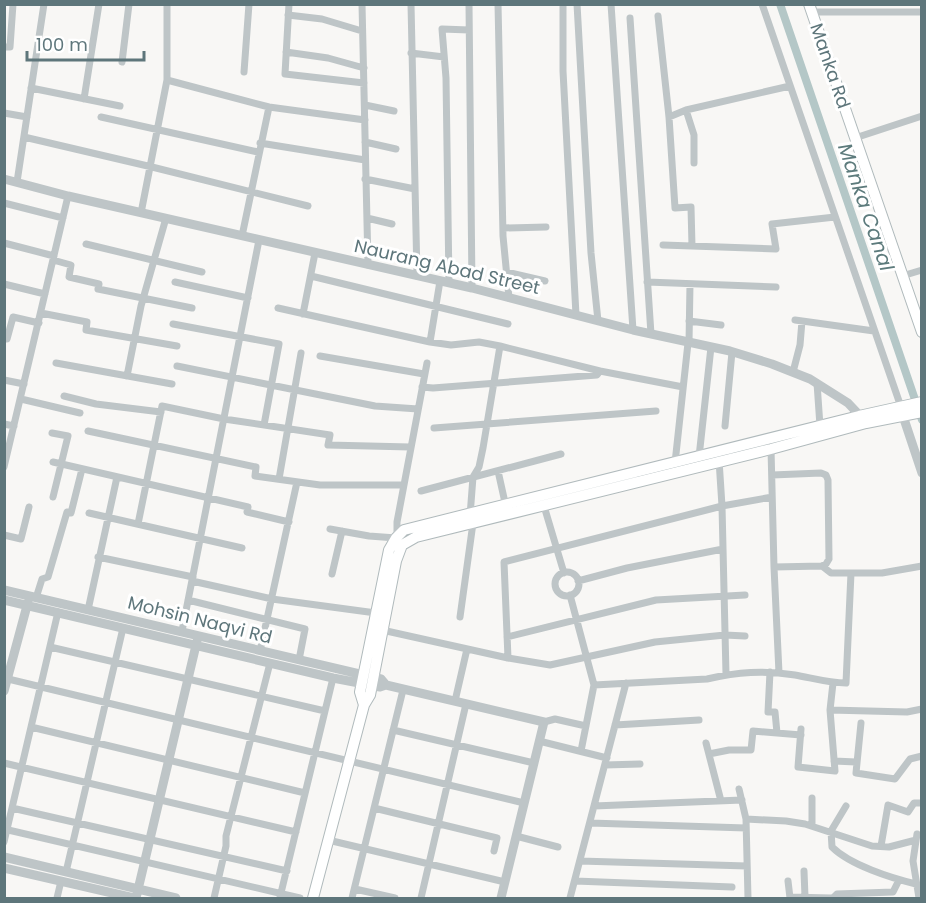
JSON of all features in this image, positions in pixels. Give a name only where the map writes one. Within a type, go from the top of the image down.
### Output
[{"type":"main road","name":"Manka Rd","points":[[810,8],[902,276],[918,313],[921,332]]},
{"type":"main road","points":[[367,681],[382,630],[396,561],[402,545],[416,537],[675,463],[820,426],[909,411],[921,402]]},
{"type":"main road","points":[[507,510],[544,506],[719,460],[771,449],[862,419]]},
{"type":"main road","points":[[313,898],[364,705],[370,695],[367,681],[376,613],[389,550],[397,537],[410,528],[471,521]]},
{"type":"street","points":[[4,47],[10,47],[13,4]]},
{"type":"street","points":[[17,182],[44,4]]},
{"type":"street","points":[[84,99],[99,4]]},
{"type":"street","points":[[122,62],[129,4]]},
{"type":"street","points":[[141,213],[152,167],[167,80],[167,4]]},
{"type":"street","points":[[244,72],[249,4]]},
{"type":"street","points":[[289,4],[285,74],[364,83]]},
{"type":"street","points":[[362,4],[368,265]]},
{"type":"street","points":[[411,4],[417,276]]},
{"type":"street","points":[[469,4],[472,288]]},
{"type":"street","points":[[498,4],[503,228],[509,298]]},
{"type":"street","points":[[562,4],[576,315]]},
{"type":"street","points":[[577,4],[591,253],[598,321]]},
{"type":"street","points":[[610,4],[633,330]]},
{"type":"street","points":[[762,4],[874,331],[909,411],[921,472]]},
{"type":"street","points":[[810,8],[904,8],[921,12]]},
{"type":"street","points":[[288,15],[322,19],[362,31]]},
{"type":"street","points":[[658,16],[669,117],[675,208],[691,207],[692,246]]},
{"type":"street","points":[[630,18],[651,334]]},
{"type":"street","points":[[430,342],[436,306],[445,282],[442,29],[469,30]]},
{"type":"street","points":[[286,52],[328,58],[364,68]]},
{"type":"street","points":[[411,53],[444,57]]},
{"type":"street","points":[[167,80],[269,107],[365,120]]},
{"type":"street","points":[[669,117],[686,110],[790,86]]},
{"type":"street","points":[[31,88],[120,106]]},
{"type":"street","points":[[365,105],[394,111]]},
{"type":"street","points":[[242,236],[269,107]]},
{"type":"street","points":[[686,110],[694,135],[694,163]]},
{"type":"street","points":[[4,113],[27,117]]},
{"type":"street","points":[[855,138],[921,116]]},
{"type":"street","points":[[101,117],[159,128],[258,152]]},
{"type":"street","points":[[24,137],[308,206]]},
{"type":"street","points":[[365,142],[396,149]]},
{"type":"street","points":[[260,143],[365,160]]},
{"type":"street","name":"Naurang Abad Street","points":[[4,179],[68,196],[472,288],[633,330],[732,352],[793,372],[817,383],[848,403],[862,419]]},
{"type":"street","points":[[365,179],[415,189]]},
{"type":"street","points":[[5,464],[68,196]]},
{"type":"street","points":[[4,203],[63,218]]},
{"type":"street","points":[[128,376],[144,298],[165,218]]},
{"type":"street","points":[[367,218],[392,224]]},
{"type":"street","points":[[663,245],[776,249],[772,224],[835,218]]},
{"type":"street","points":[[503,228],[546,227]]},
{"type":"street","points":[[182,631],[259,240]]},
{"type":"street","points":[[4,243],[71,265],[69,277],[99,284],[98,289],[192,308]]},
{"type":"street","points":[[86,244],[202,272]]},
{"type":"street","points":[[303,314],[315,253]]},
{"type":"street","points":[[902,276],[921,270]]},
{"type":"street","points":[[506,272],[545,281]]},
{"type":"street","points":[[311,276],[508,324]]},
{"type":"street","points":[[175,282],[248,298]]},
{"type":"street","points":[[647,282],[776,287]]},
{"type":"street","points":[[4,284],[45,294]]},
{"type":"street","points":[[675,463],[690,321],[690,284]]},
{"type":"street","points":[[278,308],[430,342],[451,345],[479,342],[500,346],[600,371],[683,387]]},
{"type":"street","points":[[41,313],[87,322],[86,330],[177,346]]},
{"type":"street","points":[[4,339],[7,339],[13,317],[39,322]]},
{"type":"street","points":[[690,321],[722,325]]},
{"type":"street","points":[[793,372],[800,345],[798,321],[874,331]]},
{"type":"street","points":[[173,324],[279,344],[264,425]]},
{"type":"street","points":[[460,616],[471,521],[473,477],[479,467],[500,346]]},
{"type":"street","points":[[699,457],[711,347]]},
{"type":"street","points":[[725,426],[732,352]]},
{"type":"street","points":[[279,479],[301,353]]},
{"type":"street","points":[[320,356],[424,374]]},
{"type":"street","points":[[56,363],[172,384]]},
{"type":"street","points":[[330,529],[397,537],[397,522],[427,363]]},
{"type":"street","points":[[177,366],[375,406],[417,409]]},
{"type":"street","points":[[422,387],[576,378],[597,375],[600,371]]},
{"type":"street","points":[[4,380],[24,384]]},
{"type":"street","points":[[817,383],[820,426]]},
{"type":"street","points":[[64,396],[96,404],[161,412]]},
{"type":"street","points":[[21,399],[80,413]]},
{"type":"street","points":[[138,524],[162,406],[224,419],[330,435],[328,445],[410,447]]},
{"type":"street","points":[[434,428],[656,411]]},
{"type":"street","points":[[4,424],[14,426]]},
{"type":"street","points":[[88,431],[256,467],[255,476],[320,485],[404,485]]},
{"type":"street","points":[[52,433],[68,435],[57,463],[53,497]]},
{"type":"street","points":[[771,449],[779,673]]},
{"type":"street","points":[[421,491],[561,454]]},
{"type":"street","points":[[719,460],[726,674]]},
{"type":"street","points":[[57,463],[248,507],[247,512],[289,522]]},
{"type":"street","points":[[4,691],[31,600],[42,579],[48,577],[67,512],[71,513],[82,469]]},
{"type":"street","points":[[498,471],[507,510]]},
{"type":"street","points":[[772,475],[821,473],[826,475],[828,480],[829,559],[826,564],[774,567]]},
{"type":"street","points":[[88,610],[117,477]]},
{"type":"street","points":[[260,651],[297,482]]},
{"type":"street","points":[[508,658],[504,562],[722,506],[772,497]]},
{"type":"street","points":[[544,506],[564,573]]},
{"type":"street","points":[[4,536],[21,539],[29,507]]},
{"type":"street","points":[[89,513],[242,548]]},
{"type":"street","points":[[332,574],[342,531]]},
{"type":"street","points":[[578,581],[627,568],[723,549]]},
{"type":"street","points":[[98,557],[272,599],[376,613]]},
{"type":"street","points":[[822,566],[831,573],[882,573],[921,566]]},
{"type":"street","points":[[564,573],[571,573],[578,581],[576,591],[570,595],[559,593],[555,587],[558,576],[564,573]]},
{"type":"street","points":[[594,684],[770,672],[846,684],[850,573]]},
{"type":"street","name":"Mohsin Naqvi Rd","points":[[4,590],[58,612],[123,628],[260,651],[299,660],[367,681]]},
{"type":"street","points":[[570,595],[594,684],[581,751]]},
{"type":"street","points":[[507,637],[656,600],[745,595]]},
{"type":"street","name":"Mohsin Naqvi Rd","points":[[4,600],[31,600],[182,631],[197,640],[270,663],[333,678],[367,681],[381,679],[386,685],[403,690],[544,722]]},
{"type":"street","points":[[188,600],[305,629],[299,660]]},
{"type":"street","points":[[4,842],[58,612]]},
{"type":"street","points":[[66,872],[123,628]]},
{"type":"street","points":[[382,630],[550,665],[655,642],[725,635],[745,636]]},
{"type":"street","points":[[136,896],[197,640]]},
{"type":"street","points":[[50,647],[325,711]]},
{"type":"street","points":[[455,702],[467,649]]},
{"type":"street","points":[[214,898],[231,817],[270,663]]},
{"type":"street","points":[[770,672],[768,712],[775,712],[777,733]]},
{"type":"street","points":[[281,896],[333,678]]},
{"type":"street","points":[[6,679],[524,803]]},
{"type":"street","points":[[570,898],[626,683]]},
{"type":"street","points":[[709,754],[729,750],[751,750],[753,731],[801,732],[798,767],[835,771],[830,710],[832,683]]},
{"type":"street","points":[[352,898],[403,690]]},
{"type":"street","points":[[421,898],[466,704]]},
{"type":"street","points":[[830,710],[907,712],[921,709]]},
{"type":"street","points":[[501,898],[544,722],[555,720],[586,726]]},
{"type":"street","points":[[615,725],[699,720]]},
{"type":"street","points":[[861,723],[856,773],[895,779],[910,759],[921,756]]},
{"type":"street","points":[[31,727],[305,793]]},
{"type":"street","points":[[393,730],[534,763]]},
{"type":"street","points":[[539,741],[581,751],[606,761],[640,764]]},
{"type":"street","points":[[706,743],[721,801]]},
{"type":"street","points":[[834,761],[856,762]]},
{"type":"street","points":[[4,763],[296,832]]},
{"type":"street","points":[[739,789],[746,819],[748,898]]},
{"type":"street","points":[[812,798],[812,826]]},
{"type":"street","points":[[594,806],[742,800]]},
{"type":"street","points":[[881,846],[888,805],[908,812],[914,803],[921,803]]},
{"type":"street","points":[[846,806],[831,831],[832,847],[851,860],[899,880],[916,884]]},
{"type":"street","points":[[12,808],[287,871]]},
{"type":"street","points":[[374,808],[497,838],[494,851]]},
{"type":"street","points":[[746,819],[786,820],[831,831],[872,846],[889,847],[916,837],[913,861],[919,898]]},
{"type":"street","points":[[590,823],[746,828]]},
{"type":"street","points":[[6,829],[281,896],[300,898]]},
{"type":"street","points":[[516,836],[558,847]]},
{"type":"street","points":[[328,840],[506,882]]},
{"type":"street","points":[[4,857],[66,872],[136,896]]},
{"type":"street","points":[[580,861],[747,866]]},
{"type":"street","points":[[4,868],[136,896],[176,898]]},
{"type":"street","points":[[804,871],[805,897]]},
{"type":"street","points":[[788,881],[790,898],[832,898],[837,894],[893,891],[899,880]]},
{"type":"street","points":[[57,898],[60,881]]},
{"type":"street","points":[[575,881],[732,887]]},
{"type":"street","points":[[354,889],[395,898]]},
{"type":"waterway","name":"Manka Canal","points":[[780,4],[922,420]]}]
